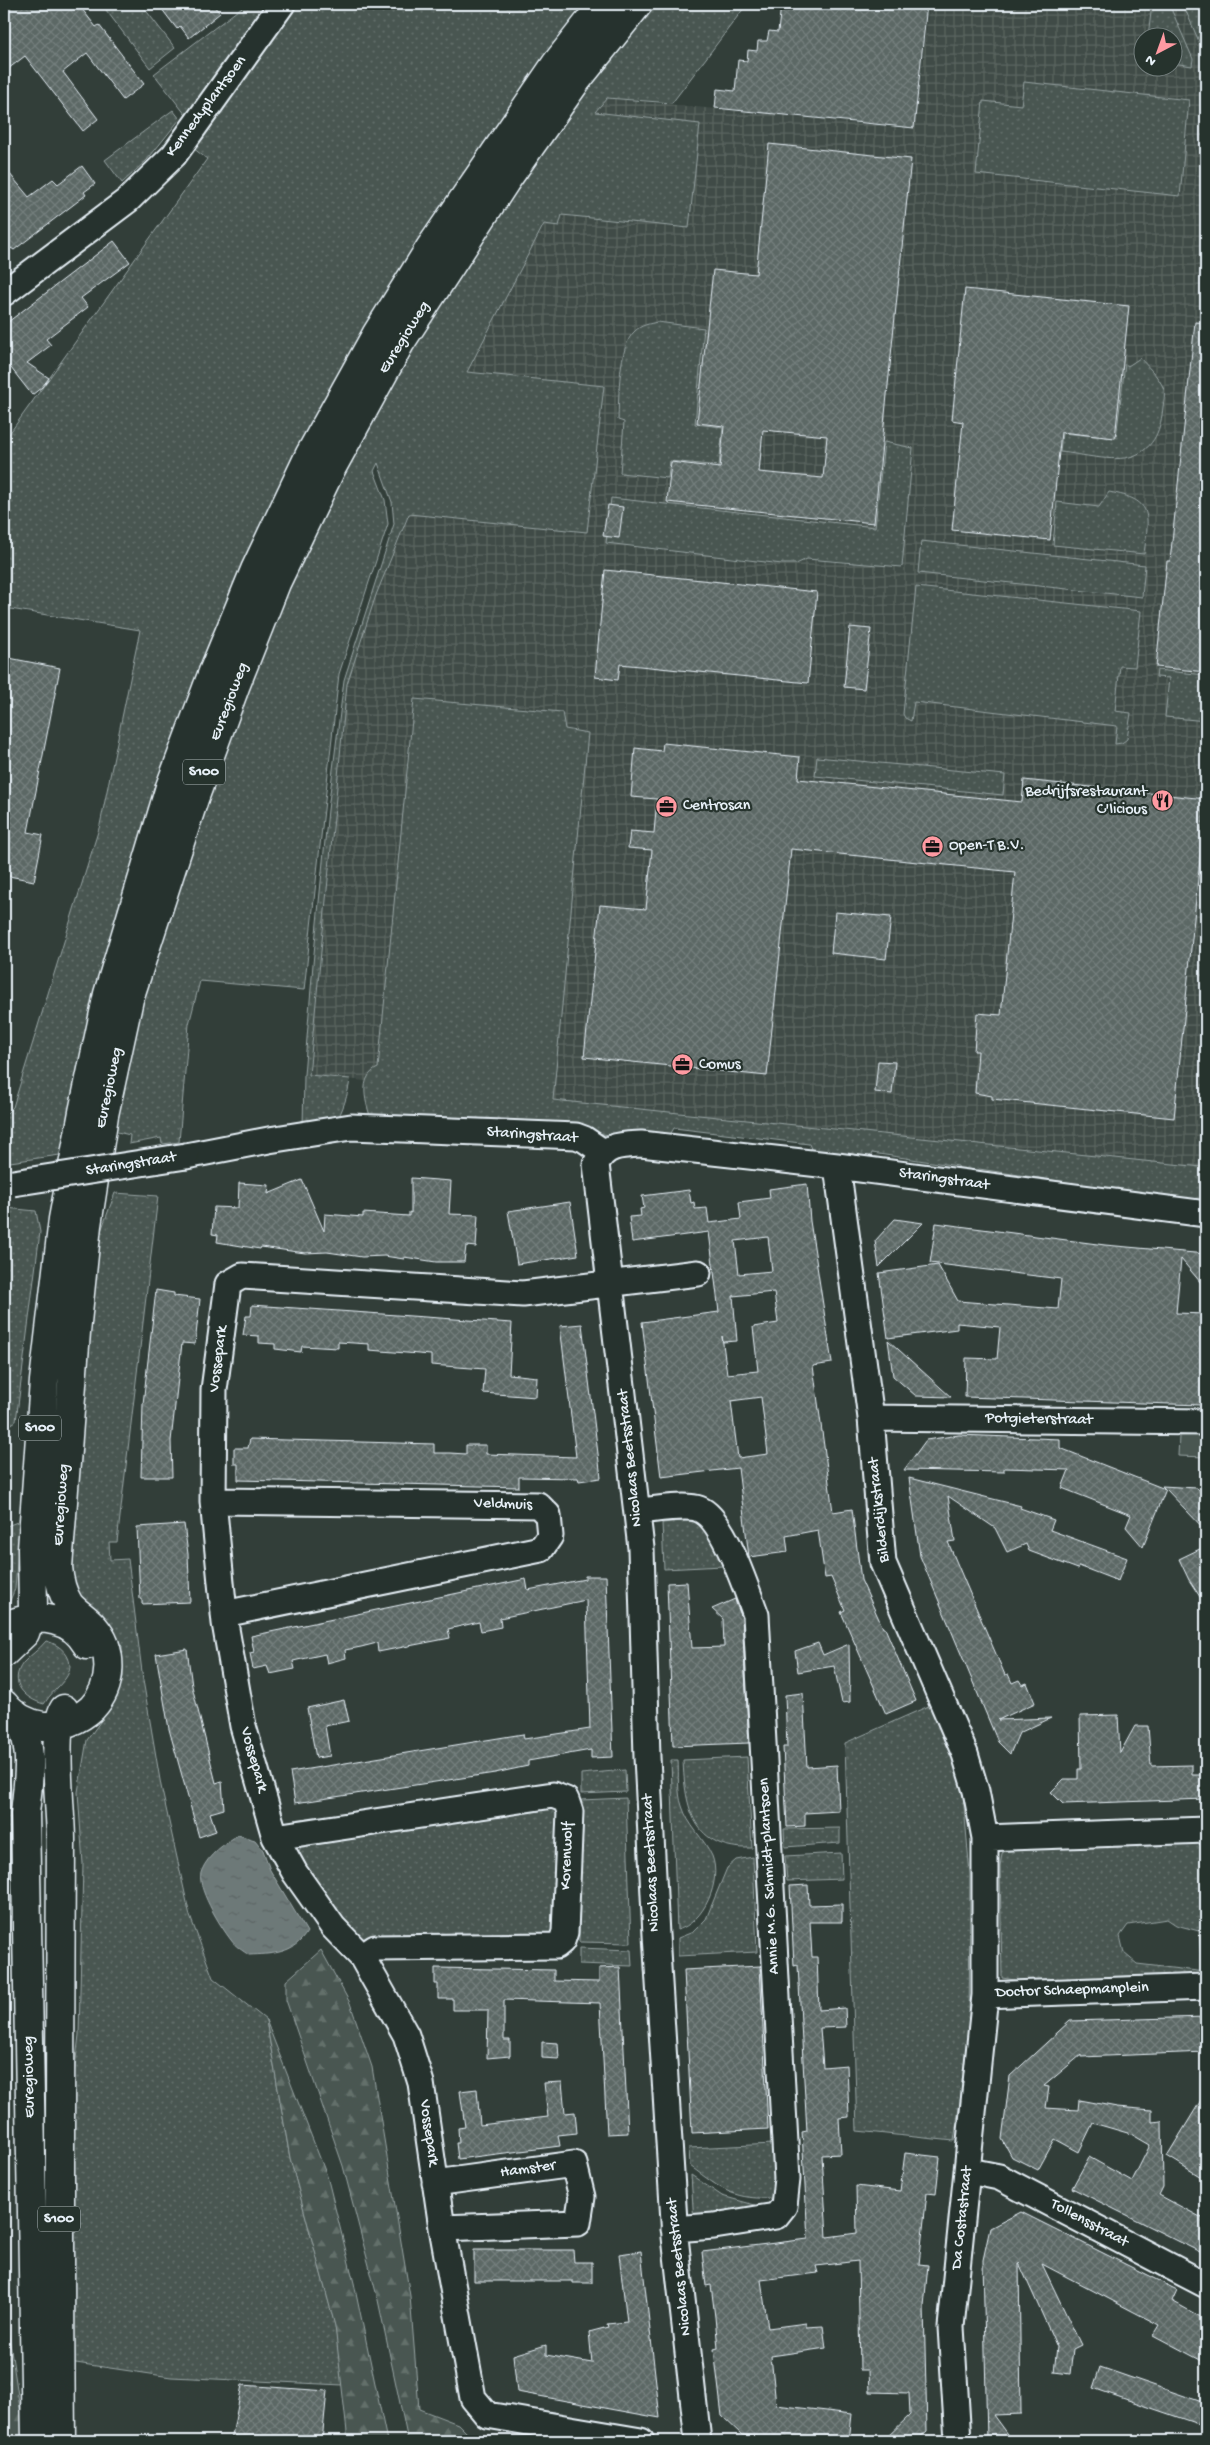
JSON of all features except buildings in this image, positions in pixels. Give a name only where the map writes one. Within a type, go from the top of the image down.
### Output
[{"type":"main road","name":"Euregioweg","points":[[16,1623],[34,1610],[32,1549],[44,1381],[63,1219],[108,994],[174,778],[255,570],[310,454],[380,327],[477,177],[556,64],[603,4]]},
{"type":"main road","name":"Euregioweg","points":[[61,2441],[59,2182],[61,1812],[72,1730],[68,1721],[94,1705],[105,1687],[108,1677],[108,1656],[106,1646],[96,1628],[78,1614],[66,1598],[59,1581],[58,1568],[76,1332],[87,1225],[104,1115],[130,999],[197,790],[250,648],[276,583],[331,469],[400,343],[505,182],[577,80],[638,4]]},
{"type":"main road","points":[[16,1623],[49,1619],[66,1624],[76,1630],[88,1649],[91,1660],[89,1682],[80,1697],[61,1714],[68,1721]]},
{"type":"main road","points":[[4,1653],[24,1633],[16,1623]]},
{"type":"main road","name":"Euregioweg","points":[[8,1716],[26,1735],[30,1750],[25,1814],[36,2441]]},
{"type":"main road","points":[[8,1716],[32,1723],[68,1721]]},
{"type":"street","name":"Kennedyplantsoen","points":[[4,293],[128,200],[174,155],[282,4]]},
{"type":"street","name":"Staringstraat","points":[[9,1185],[351,1127],[576,1136],[603,1152],[618,1146],[641,1144],[837,1166],[1206,1214]]},
{"type":"street","name":"Nicolaas Beetsstraat","points":[[603,1152],[596,1169],[641,1548],[647,1757],[654,1908],[674,2229],[698,2441]]},
{"type":"street","name":"Bilderdijkstraat","points":[[837,1166],[871,1418],[883,1563],[965,1754],[976,1791],[985,1838]]},
{"type":"street","points":[[611,1284],[698,1273]]},
{"type":"street","name":"Vossepark","points":[[611,1284],[523,1294],[242,1276],[228,1284],[214,1390],[213,1501],[224,1614],[243,1726],[275,1837],[294,1872],[318,1907],[362,1957],[406,2035],[421,2083],[442,2228],[474,2398],[488,2415],[642,2441]]},
{"type":"street","name":"Potgieterstraat","points":[[871,1418],[1206,1422]]},
{"type":"street","name":"Veldmuis","points":[[213,1501],[538,1504],[548,1515],[550,1536],[541,1549],[224,1614]]},
{"type":"street","name":"Annie M.G. Schmidt-plantsoen","points":[[638,1511],[692,1507],[709,1515],[721,1530],[756,1615],[787,2179],[784,2206],[776,2216],[714,2226],[674,2229]]},
{"type":"street","name":"Korenwolf","points":[[275,1837],[553,1796],[566,1800],[570,1812],[565,1932],[562,1941],[556,1946],[375,1948],[362,1957]]},
{"type":"street","points":[[985,1838],[1206,1830]]},
{"type":"street","name":"Doctor Schaepmanplein","points":[[985,1838],[985,1994],[1206,1987]]},
{"type":"street","name":"Da Costastraat","points":[[958,2441],[951,2327],[969,2171],[985,1994]]},
{"type":"street","name":"Hamster","points":[[435,2183],[574,2164],[582,2198],[578,2223],[442,2228]]},
{"type":"street","name":"Tollensstraat","points":[[969,2171],[999,2177],[1206,2285]]},
{"type":"shaded area","points":[[929,4],[1206,4],[1206,1182],[554,1101],[309,1075],[347,684],[376,595],[467,372],[544,224],[559,226],[584,125],[607,98],[914,129]]},
{"type":"green space","points":[[114,4],[141,4],[175,48],[150,68],[106,10]]},
{"type":"green space","points":[[246,4],[272,4],[189,119],[154,74]]},
{"type":"green space","points":[[294,4],[593,4],[363,336],[67,1154],[10,1162],[4,1167],[4,1116],[13,1107],[100,825],[140,630],[4,608],[4,441],[207,159],[193,148]]},
{"type":"green space","points":[[646,4],[747,4],[672,103],[607,98],[595,112],[700,124],[689,228],[562,215],[559,226],[544,224],[467,372],[604,386],[587,532],[409,514],[376,595],[347,684],[309,1075],[350,1079],[340,1113],[335,1124],[303,1127],[304,1075],[313,964],[328,810],[344,680],[394,524],[392,502],[378,463],[374,471],[385,500],[388,524],[339,674],[304,990],[200,981],[189,1024],[179,1142],[162,1144],[161,1138],[129,1144],[130,1135],[113,1131],[135,1020],[255,648],[399,356]]},
{"type":"green space","points":[[1152,4],[1169,4],[1179,28],[1149,28]]},
{"type":"green space","points":[[1183,4],[1206,4],[1206,58]]},
{"type":"green space","points":[[1182,34],[1193,59],[1192,66],[1182,64]]},
{"type":"green space","points":[[1024,82],[1189,100],[1180,196],[976,174],[983,101],[1021,105]]},
{"type":"green space","points":[[173,110],[180,119],[147,160],[122,183],[105,160]]},
{"type":"green space","points":[[657,322],[704,328],[695,424],[723,427],[719,466],[670,461],[668,478],[620,473],[624,422],[618,420],[622,360],[629,338],[635,331],[642,326]]},
{"type":"green space","points":[[1140,358],[1157,378],[1164,390],[1161,422],[1152,443],[1133,456],[1116,459],[1060,452],[1062,433],[1116,438],[1125,364],[1128,366]]},
{"type":"green space","points":[[884,442],[913,448],[902,567],[807,559],[796,564],[782,564],[606,543],[611,498],[875,527]]},
{"type":"green space","points":[[1109,492],[1134,499],[1145,511],[1147,529],[1144,554],[1053,545],[1057,502],[1099,507]]},
{"type":"green space","points":[[921,541],[1145,565],[1142,597],[918,573]]},
{"type":"green space","points":[[916,587],[1141,611],[1135,667],[1120,666],[1115,711],[1131,713],[1127,739],[1122,743],[1115,744],[1117,726],[914,702],[911,721],[905,718],[903,714]]},
{"type":"green space","points":[[1157,670],[1206,675],[1206,721],[1165,717],[1169,678],[1156,677]]},
{"type":"green space","points":[[414,699],[562,712],[565,729],[588,733],[553,1100],[1202,1167],[1204,1149],[1206,1149],[1206,1203],[979,1169],[977,1174],[959,1171],[958,1166],[872,1153],[869,1159],[812,1151],[809,1144],[674,1128],[670,1135],[609,1135],[554,1126],[372,1121],[367,1107],[365,1085],[371,1072],[378,1068]]},
{"type":"green space","points":[[817,757],[1005,775],[1003,795],[815,776]]},
{"type":"green space","points":[[115,1193],[158,1196],[117,1542],[109,1542],[110,1560],[128,1559],[143,1680],[161,1786],[190,1916],[213,1978],[266,2020],[290,2158],[335,2325],[343,2385],[171,2377],[69,2362],[67,2132],[79,2035],[83,1864],[78,1792],[87,1740],[108,1711],[123,1677],[122,1646],[75,1591],[72,1574],[97,1242]]},
{"type":"green space","points":[[4,1209],[36,1211],[40,1232],[16,1421],[4,1429],[4,1365],[9,1364],[9,1361],[4,1358]]},
{"type":"green space","points":[[1206,1435],[1206,1457],[1178,1456],[1179,1436]]},
{"type":"green space","points":[[693,1520],[706,1526],[723,1566],[664,1569],[662,1523]]},
{"type":"green space","points":[[20,1521],[15,1589],[4,1614],[4,1527]]},
{"type":"green space","points":[[46,1641],[63,1650],[67,1655],[70,1666],[69,1673],[65,1679],[44,1704],[25,1694],[18,1683],[17,1677],[23,1663]]},
{"type":"green space","points":[[931,1705],[961,1772],[970,1874],[969,2042],[954,2141],[857,2131],[845,1743]]},
{"type":"green space","points":[[4,1757],[11,1789],[14,1839],[4,1886]]},
{"type":"green space","points":[[747,1757],[752,1848],[732,1847],[717,1842],[705,1834],[696,1823],[686,1794],[683,1760]]},
{"type":"green space","points":[[671,1760],[678,1760],[680,1801],[692,1826],[712,1856],[715,1877],[703,1910],[687,1926],[677,1930]]},
{"type":"green space","points":[[625,1770],[626,1792],[581,1794],[581,1774]]},
{"type":"green space","points":[[626,1798],[631,1943],[579,1942],[581,1800]]},
{"type":"green space","points":[[539,1803],[560,1809],[562,1925],[546,1941],[353,1938],[297,1857],[301,1846]]},
{"type":"green space","points":[[840,1828],[840,1843],[785,1847],[784,1829]]},
{"type":"green space","points":[[1200,1841],[1206,1845],[1206,1961],[1201,1961],[1199,1931],[1176,1925],[1167,1919],[1128,1925],[1120,1936],[1124,1953],[1137,1964],[1206,1972],[1206,1978],[1015,1986],[1015,1980],[1002,1978],[1000,1867],[1002,1853],[1013,1846]]},
{"type":"green space","points":[[841,1853],[842,1879],[787,1881],[785,1856]]},
{"type":"green space","points":[[753,1857],[757,1952],[678,1956],[678,1938],[693,1932],[706,1919],[727,1868],[736,1860]]},
{"type":"green space","points":[[579,1948],[631,1950],[632,1966],[579,1964]]},
{"type":"green space","points":[[321,1950],[350,2003],[372,2067],[410,2296],[419,2409],[458,2424],[475,2441],[408,2441],[378,2300],[343,2166],[286,2000],[286,1981]]},
{"type":"green space","points":[[266,2020],[327,2176],[354,2283],[387,2441],[348,2441],[335,2326],[290,2158]]},
{"type":"green space","points":[[774,2144],[777,2198],[750,2197],[730,2192],[721,2188],[690,2166],[689,2148]]},
{"type":"green space","points":[[691,2175],[722,2196],[755,2205],[754,2215],[694,2223]]},
{"type":"green space","points":[[4,2304],[25,2441],[4,2441]]},
{"type":"water","points":[[238,1835],[255,1840],[263,1850],[270,1870],[307,1932],[296,1945],[289,1949],[274,1953],[249,1955],[231,1940],[215,1916],[205,1895],[201,1877],[202,1870],[208,1859]]},
{"type":"place","name":"Bedrijfsrestaurant C'licious","points":[[1163,801]]},
{"type":"place","name":"Centrosan","points":[[667,806]]},
{"type":"place","name":"Open-T B.V.","points":[[933,846]]},
{"type":"place","name":"Comus","points":[[683,1065]]}]
